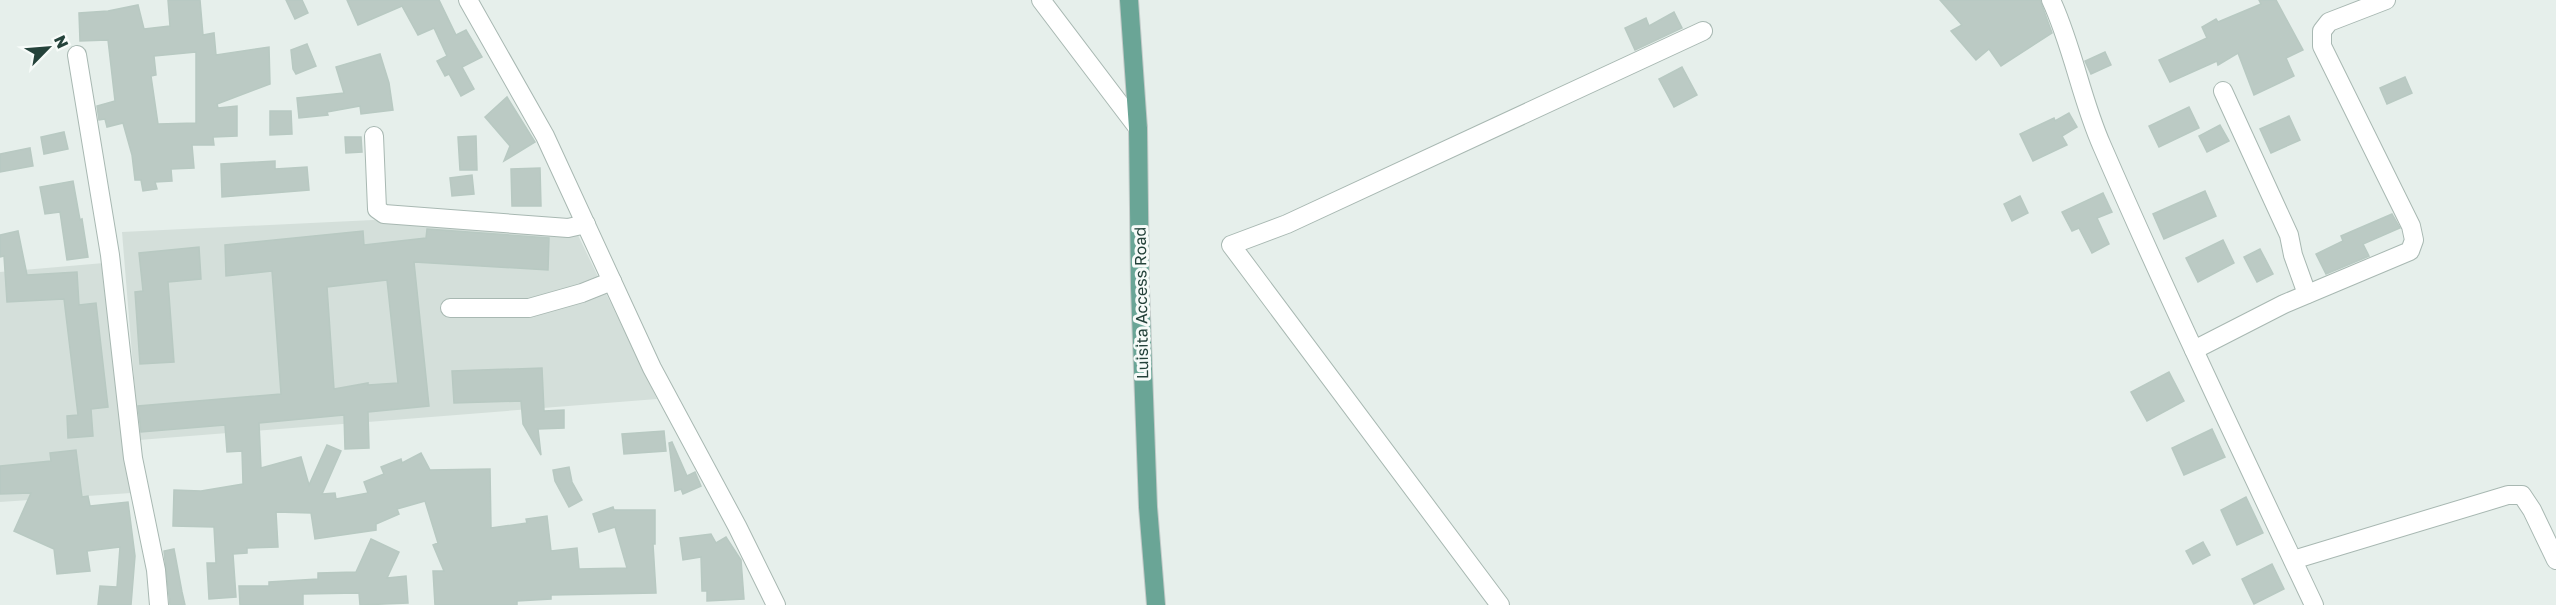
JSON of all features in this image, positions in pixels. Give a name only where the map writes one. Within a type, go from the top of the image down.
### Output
[{"type":"main road","name":"Luisita Access Road","points":[[1129,0],[1138,128],[1140,288],[1147,495],[1156,605]]},
{"type":"street","points":[[468,0],[545,136],[652,368],[737,526],[776,605]]},
{"type":"street","points":[[1041,0],[1138,128]]},
{"type":"street","points":[[2051,0],[2061,23],[2100,143],[2314,605]]},
{"type":"street","points":[[2194,350],[2307,294],[2410,251],[2414,240],[2411,225],[2322,46],[2322,30],[2329,22],[2386,0]]},
{"type":"street","points":[[1500,605],[1230,244],[1287,224],[1703,31]]},
{"type":"street","points":[[77,55],[110,255],[133,458],[156,570],[159,605]]},
{"type":"street","points":[[2223,91],[2289,235],[2293,255],[2307,294]]},
{"type":"street","points":[[374,136],[377,209],[384,214],[568,228],[586,224]]},
{"type":"street","points":[[450,308],[529,308],[582,293],[612,281]]},
{"type":"street","points":[[2293,560],[2508,495],[2522,495],[2532,510],[2556,560]]},
{"type":"shaded area","points":[[373,220],[577,233],[657,399],[139,440],[122,232]]},
{"type":"shaded area","points":[[104,263],[131,493],[0,502],[0,272]]},
{"type":"building","points":[[168,0],[200,0],[203,35],[214,33],[216,55],[269,47],[270,84],[217,104],[218,108],[237,106],[237,136],[213,137],[214,145],[192,145],[194,168],[171,169],[172,181],[155,182],[157,189],[143,191],[141,180],[135,180],[132,155],[123,123],[107,127],[105,119],[99,120],[97,106],[115,101],[108,40],[80,41],[79,13],[108,11],[138,5],[144,29],[170,26]],"holes":[[[196,52],[196,123],[158,124],[151,76],[156,75],[154,56]]]},
{"type":"building","points":[[286,0],[302,0],[308,13],[295,19]]},
{"type":"building","points":[[347,0],[439,0],[456,35],[466,30],[482,57],[462,67],[474,89],[461,96],[449,74],[445,76],[437,61],[447,56],[434,28],[418,35],[402,6],[358,25]]},
{"type":"building","points":[[1940,0],[2040,0],[2052,33],[2001,66],[1989,49],[1976,60],[1951,31],[1962,25]]},
{"type":"building","points":[[2259,0],[2276,0],[2303,50],[2286,58],[2294,76],[2254,95],[2238,53],[2218,65],[2217,61],[2170,82],[2159,60],[2207,38],[2202,27],[2216,19],[2218,22],[2261,4]]},
{"type":"building","points":[[1674,12],[1682,28],[1635,50],[1625,28],[1646,18],[1649,26]]},
{"type":"building","points":[[307,44],[316,66],[296,74],[293,69],[291,50]]},
{"type":"building","points":[[2105,52],[2111,65],[2091,74],[2085,61]]},
{"type":"building","points":[[380,54],[389,83],[393,110],[361,114],[360,106],[327,112],[328,115],[299,118],[297,98],[344,93],[336,67]]},
{"type":"building","points":[[1682,67],[1697,95],[1674,107],[1659,79]]},
{"type":"building","points":[[2405,77],[2412,93],[2387,104],[2380,88]]},
{"type":"building","points":[[507,97],[535,142],[504,161],[510,146],[485,117]]},
{"type":"building","points":[[2189,107],[2199,128],[2159,147],[2149,126]]},
{"type":"building","points":[[270,111],[291,111],[292,134],[270,135]]},
{"type":"building","points":[[2069,113],[2077,127],[2062,136],[2067,145],[2033,161],[2020,134],[2054,118],[2055,121]]},
{"type":"building","points":[[2289,116],[2300,140],[2271,153],[2260,129]]},
{"type":"building","points":[[2220,125],[2229,141],[2207,152],[2199,136]]},
{"type":"building","points":[[64,132],[68,149],[44,154],[41,137]]},
{"type":"building","points":[[476,136],[477,170],[460,170],[458,137]]},
{"type":"building","points":[[345,137],[361,137],[362,152],[346,153]]},
{"type":"building","points":[[30,148],[33,166],[0,172],[0,154]]},
{"type":"building","points":[[275,161],[275,169],[307,167],[309,190],[222,197],[221,164]]},
{"type":"building","points":[[540,168],[541,206],[512,206],[511,169]]},
{"type":"building","points":[[472,175],[474,194],[452,196],[450,178]]},
{"type":"building","points":[[73,181],[88,257],[67,260],[60,212],[45,214],[40,187]]},
{"type":"building","points":[[2205,191],[2216,216],[2164,239],[2153,214]]},
{"type":"building","points":[[2103,193],[2112,212],[2097,218],[2109,244],[2092,253],[2079,228],[2072,231],[2062,212]]},
{"type":"building","points":[[2020,196],[2028,213],[2012,221],[2004,204]]},
{"type":"building","points":[[2392,214],[2400,228],[2363,244],[2369,256],[2326,274],[2316,254],[2343,241],[2341,236]]},
{"type":"building","points":[[427,229],[549,238],[548,270],[414,262],[429,406],[368,412],[369,448],[345,449],[344,415],[259,423],[261,468],[301,457],[309,485],[327,445],[341,451],[322,494],[335,493],[336,499],[368,493],[364,482],[384,474],[381,467],[401,459],[402,463],[421,453],[430,470],[490,469],[491,528],[527,523],[526,519],[547,516],[551,551],[577,548],[579,569],[627,568],[615,527],[599,532],[593,514],[613,507],[614,510],[655,510],[655,544],[653,544],[656,593],[551,595],[551,599],[517,601],[517,605],[435,605],[433,571],[444,571],[433,545],[438,543],[425,501],[397,509],[399,514],[376,524],[376,530],[315,539],[311,513],[276,512],[278,547],[247,548],[247,553],[233,554],[236,597],[209,599],[207,563],[216,563],[214,527],[173,526],[174,490],[201,491],[243,484],[242,451],[227,452],[225,425],[141,432],[138,406],[281,394],[272,271],[226,276],[225,245],[363,231],[364,245],[426,238]],"holes":[[[387,280],[398,383],[368,385],[368,383],[334,389],[327,287]]]},
{"type":"building","points":[[18,231],[27,275],[77,272],[79,305],[96,303],[108,407],[91,409],[93,436],[68,438],[67,416],[78,415],[64,299],[7,302],[4,256],[0,257],[0,235]]},
{"type":"building","points":[[2223,240],[2234,263],[2198,282],[2186,258]]},
{"type":"building","points":[[199,247],[201,279],[168,282],[174,362],[140,364],[135,292],[143,291],[139,253]]},
{"type":"building","points":[[2260,249],[2273,274],[2257,282],[2244,257]]},
{"type":"building","points":[[542,368],[544,411],[564,410],[564,428],[538,429],[541,455],[523,424],[521,401],[454,403],[452,371]]},
{"type":"building","points":[[2169,372],[2184,401],[2147,421],[2131,392]]},
{"type":"building","points":[[2212,429],[2225,457],[2184,475],[2172,448]]},
{"type":"building","points":[[664,431],[666,451],[624,454],[622,434]]},
{"type":"building","points":[[672,442],[687,476],[695,472],[701,486],[683,494],[681,489],[675,491],[669,443]]},
{"type":"building","points":[[76,450],[82,497],[88,496],[90,506],[128,502],[135,556],[131,605],[98,605],[100,586],[117,587],[120,547],[87,551],[90,571],[57,574],[54,549],[14,531],[31,493],[0,494],[0,466],[51,461],[50,453]]},
{"type":"building","points":[[569,467],[572,482],[582,500],[569,507],[555,481],[553,470]]},
{"type":"building","points":[[2246,497],[2263,533],[2237,545],[2221,510]]},
{"type":"building","points":[[711,534],[716,543],[726,537],[741,560],[744,599],[707,601],[707,591],[702,591],[701,557],[683,560],[680,538]]},
{"type":"building","points":[[371,539],[399,552],[387,578],[406,576],[408,603],[360,605],[359,593],[303,594],[303,605],[240,605],[239,586],[269,586],[269,582],[318,579],[318,573],[356,572]]},
{"type":"building","points":[[2203,542],[2210,555],[2193,564],[2186,551]]},
{"type":"building","points":[[174,549],[185,605],[170,605],[164,551]]},
{"type":"building","points":[[2272,564],[2284,589],[2254,604],[2242,579]]}]
